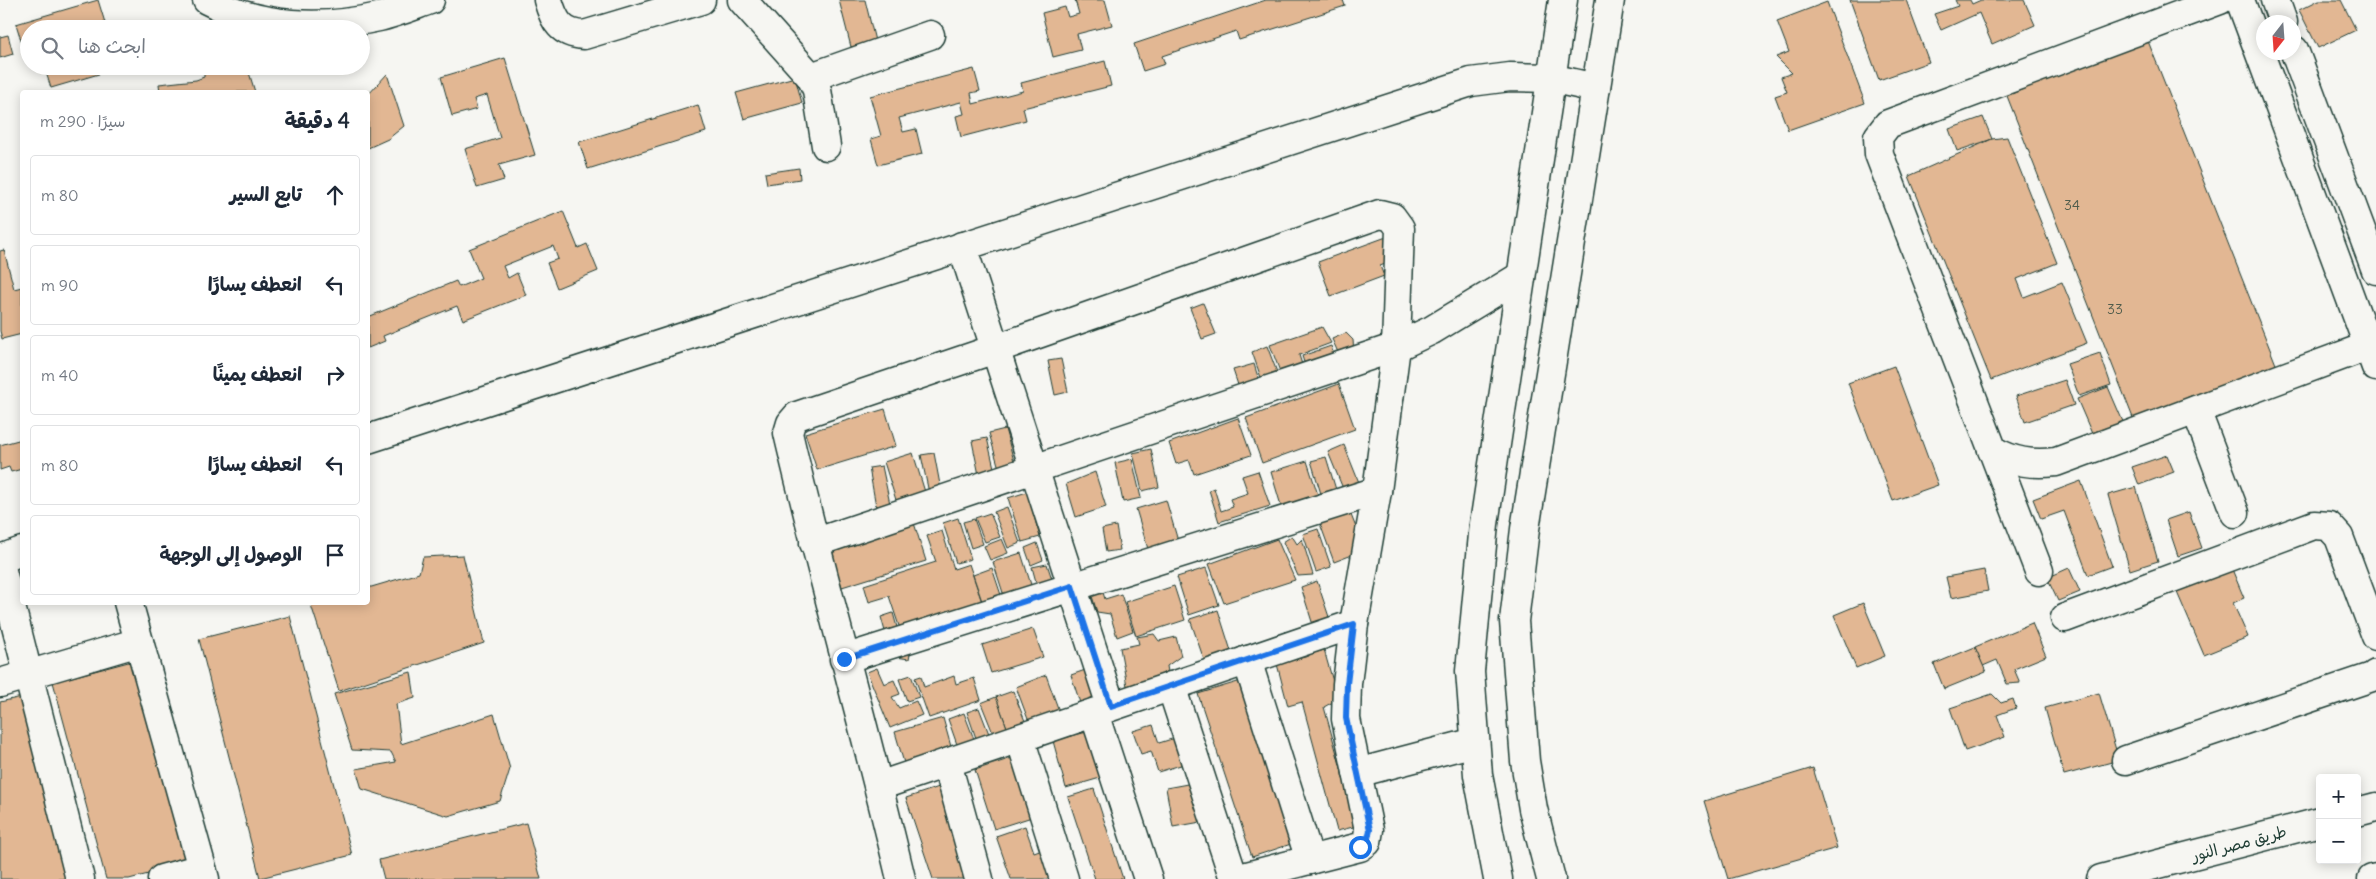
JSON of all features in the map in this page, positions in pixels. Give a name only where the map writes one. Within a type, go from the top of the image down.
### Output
[{"type":"street","points":[[207,0],[267,20]]},
{"type":"street","points":[[366,20],[381,17],[430,0]]},
{"type":"street","points":[[548,0],[553,18],[559,26],[575,34],[584,35],[701,0]]},
{"type":"street","points":[[742,0],[811,77],[817,90],[826,146]]},
{"type":"street","points":[[1498,879],[1478,775],[1470,671],[1484,524],[1563,0]]},
{"type":"street","points":[[1551,879],[1533,810],[1526,761],[1514,621],[1525,529],[1610,0]]},
{"type":"street","points":[[2039,572],[1879,154],[1877,146],[1882,130],[1888,124],[2220,0]]},
{"type":"street","points":[[1992,450],[2012,461],[2034,465],[2056,462],[2196,410],[2372,356],[2366,309],[2344,280],[2240,0]]},
{"type":"street","points":[[2275,0],[2280,15]]},
{"type":"street","points":[[811,77],[930,35]]},
{"type":"street","points":[[2298,60],[2376,269],[2344,280]]},
{"type":"street","points":[[370,438],[1471,82],[1510,77],[1550,78],[1596,88]]},
{"type":"street","points":[[901,879],[879,786],[814,543],[788,433],[790,423],[797,416],[995,349],[1380,214],[1392,217],[1400,228],[1396,347],[1377,492],[1354,624],[1347,684],[1346,718],[1370,830],[1367,842],[1360,847],[1234,879],[1171,686]]},
{"type":"street","points":[[962,246],[1072,586],[1102,710],[1148,879]]},
{"type":"street","points":[[814,543],[1396,347],[1432,330],[1521,276]]},
{"type":"street","points":[[2196,410],[2235,513]]},
{"type":"street","points":[[844,659],[1377,492]]},
{"type":"street","points":[[2065,618],[2314,524],[2329,526],[2340,537],[2376,636]]},
{"type":"street","points":[[0,559],[20,552]]},
{"type":"street","points":[[0,563],[80,879]]},
{"type":"street","points":[[129,605],[203,874],[162,879]]},
{"type":"street","points":[[879,786],[1354,624]]},
{"type":"street","points":[[0,683],[139,642]]},
{"type":"street","points":[[1247,660],[1310,860]]},
{"type":"street","points":[[2126,760],[2372,677],[2376,674]]},
{"type":"street","points":[[1020,738],[1064,879]]},
{"type":"street","points":[[1357,773],[1475,742]]},
{"type":"street","points":[[947,763],[980,879]]},
{"type":"street","points":[[2361,811],[2376,807]]},
{"type":"street","name":"طريق مصر النور","points":[[2101,879],[2316,823]]},
{"type":"street","points":[[2372,879],[2376,878]]},
{"type":"building","points":[[98,0],[104,20],[30,20]]},
{"type":"building","points":[[839,0],[865,0],[875,41],[851,47]]},
{"type":"building","points":[[1075,0],[1105,0],[1112,25],[1077,34],[1081,50],[1053,57],[1042,13],[1065,7],[1068,17],[1079,14]]},
{"type":"building","points":[[1266,0],[1343,0],[1345,6],[1239,40],[1236,31],[1162,56],[1165,64],[1143,71],[1134,44]]},
{"type":"building","points":[[1850,0],[1906,0],[1929,62],[1879,80]]},
{"type":"building","points":[[1955,0],[1970,0],[1972,4],[1981,0],[2024,0],[2035,25],[1992,44],[1979,13],[1941,30],[1934,14],[1958,6]]},
{"type":"building","points":[[2319,0],[2341,0],[2356,30],[2318,48],[2299,10]]},
{"type":"building","points":[[1827,2],[1865,103],[1788,130],[1775,96],[1787,92],[1781,77],[1792,73],[1776,57],[1789,52],[1777,21]]},
{"type":"building","points":[[20,23],[20,37],[16,24]]},
{"type":"building","points":[[8,35],[13,54],[0,58],[0,37]]},
{"type":"building","points":[[2146,36],[2279,372],[2135,423],[2007,96]]},
{"type":"building","points":[[505,58],[535,155],[499,165],[504,180],[477,188],[465,149],[500,138],[487,95],[474,99],[477,109],[452,116],[441,77]]},
{"type":"building","points":[[1105,61],[1111,86],[1023,108],[1026,120],[961,137],[956,116],[964,114],[961,102],[899,118],[903,132],[916,129],[922,154],[878,165],[871,139],[881,136],[870,96],[974,69],[980,91],[971,93],[973,104],[1023,91],[1021,83]]},
{"type":"building","points":[[387,74],[404,126],[388,139],[370,147],[370,93]]},
{"type":"building","points":[[47,75],[95,75],[51,88]]},
{"type":"building","points":[[204,75],[250,75],[254,90],[160,90],[159,84],[196,80],[204,77]]},
{"type":"building","points":[[795,77],[802,103],[744,119],[736,93]]},
{"type":"building","points":[[698,105],[706,132],[588,169],[579,142]]},
{"type":"building","points":[[1983,117],[1992,139],[1957,151],[1949,129]]},
{"type":"building","points":[[2007,137],[2057,263],[2017,279],[2024,297],[2062,282],[2087,343],[1991,380],[1909,176],[1992,139]]},
{"type":"building","points":[[799,168],[800,179],[767,184],[765,173]]},
{"type":"building","points":[[563,211],[578,248],[587,244],[598,271],[557,288],[547,263],[558,259],[553,246],[503,266],[508,278],[517,273],[526,295],[463,320],[457,306],[383,336],[385,341],[370,347],[370,316],[456,281],[459,287],[481,278],[469,249]]},
{"type":"building","points":[[1389,236],[1398,259],[1380,266],[1384,276],[1331,296],[1318,262]]},
{"type":"building","points":[[4,250],[14,289],[20,288],[20,334],[2,339],[0,331],[0,251]]},
{"type":"building","points":[[1203,303],[1216,334],[1202,339],[1190,308]]},
{"type":"building","points":[[1322,327],[1331,343],[1299,355],[1305,374],[1282,377],[1270,345]]},
{"type":"building","points":[[1346,333],[1353,340],[1354,353],[1341,359],[1332,339]]},
{"type":"building","points":[[1267,346],[1280,380],[1264,386],[1252,352]]},
{"type":"building","points":[[1331,346],[1336,362],[1307,372],[1302,356]]},
{"type":"building","points":[[2100,353],[2111,385],[2079,396],[2067,364]]},
{"type":"building","points":[[1061,359],[1068,392],[1055,395],[1048,361]]},
{"type":"building","points":[[1254,364],[1261,387],[1241,394],[1233,370]]},
{"type":"building","points":[[1894,366],[1938,485],[1893,501],[1848,383]]},
{"type":"building","points":[[2065,380],[2074,405],[2025,422],[2016,396]]},
{"type":"building","points":[[1339,384],[1355,429],[1262,463],[1246,418]]},
{"type":"building","points":[[2108,387],[2127,431],[2096,443],[2077,399]]},
{"type":"building","points":[[885,409],[896,446],[817,470],[805,433]]},
{"type":"building","points":[[1238,418],[1251,455],[1194,474],[1189,460],[1176,464],[1169,443]]},
{"type":"building","points":[[1005,429],[1016,468],[1000,472],[989,433]]},
{"type":"building","points":[[987,438],[995,472],[979,475],[972,441]]},
{"type":"building","points":[[20,440],[20,470],[11,472],[9,467],[0,470],[0,445]]},
{"type":"building","points":[[1344,445],[1360,485],[1344,491],[1328,452]]},
{"type":"building","points":[[1151,449],[1159,487],[1142,491],[1133,453]]},
{"type":"building","points":[[913,453],[925,492],[896,500],[884,462]]},
{"type":"building","points":[[934,453],[941,490],[929,493],[921,455]]},
{"type":"building","points":[[2167,455],[2174,472],[2139,485],[2132,467]]},
{"type":"building","points":[[1326,457],[1337,493],[1322,497],[1311,461]]},
{"type":"building","points":[[1132,459],[1141,498],[1123,502],[1115,463]]},
{"type":"building","points":[[1307,461],[1319,498],[1282,509],[1271,472]]},
{"type":"building","points":[[882,466],[890,504],[876,506],[869,468]]},
{"type":"building","points":[[1258,471],[1270,506],[1219,522],[1209,490],[1214,488],[1221,511],[1233,507],[1230,499],[1248,493],[1242,476]]},
{"type":"building","points":[[1095,472],[1106,507],[1076,517],[1066,484]]},
{"type":"building","points":[[2081,481],[2112,566],[2088,575],[2064,511],[2041,519],[2033,499]]},
{"type":"building","points":[[2136,487],[2158,561],[2130,570],[2108,495]]},
{"type":"building","points":[[1027,492],[1040,537],[1022,542],[1008,498]]},
{"type":"building","points":[[1166,500],[1178,541],[1148,549],[1136,509]]},
{"type":"building","points":[[1007,507],[1020,543],[1008,548],[994,512]]},
{"type":"building","points":[[1349,510],[1365,550],[1334,562],[1319,521]]},
{"type":"building","points":[[2189,512],[2202,548],[2178,556],[2166,520]]},
{"type":"building","points":[[990,513],[1000,537],[985,542],[975,518]]},
{"type":"building","points":[[958,518],[971,559],[956,563],[943,523]]},
{"type":"building","points":[[974,519],[983,544],[971,548],[963,522]]},
{"type":"building","points":[[914,523],[926,561],[842,587],[830,551]]},
{"type":"building","points":[[1116,526],[1120,550],[1106,552],[1102,529]]},
{"type":"building","points":[[1318,529],[1331,567],[1316,572],[1303,534]]},
{"type":"building","points":[[942,531],[954,569],[969,564],[984,608],[902,635],[889,596],[869,602],[864,585],[936,562],[927,536]]},
{"type":"building","points":[[1292,536],[1297,544],[1302,539],[1313,575],[1298,576],[1283,542]]},
{"type":"building","points":[[1002,539],[1008,553],[990,560],[984,546]]},
{"type":"building","points":[[1277,539],[1295,580],[1224,603],[1209,564]]},
{"type":"building","points":[[1037,543],[1043,560],[1031,565],[1025,548]]},
{"type":"building","points":[[1021,553],[1033,591],[1005,599],[993,562]]},
{"type":"building","points":[[463,555],[484,643],[339,691],[311,605],[370,605],[370,587],[419,573],[423,557]]},
{"type":"building","points":[[1047,564],[1055,588],[1039,593],[1032,567]]},
{"type":"building","points":[[2231,567],[2244,598],[2233,603],[2248,637],[2204,655],[2176,590]]},
{"type":"building","points":[[992,568],[1003,601],[984,607],[973,575]]},
{"type":"building","points":[[1206,568],[1219,605],[1189,615],[1177,577]]},
{"type":"building","points":[[2069,568],[2080,592],[2058,601],[2047,578]]},
{"type":"building","points":[[1984,570],[1988,591],[1951,598],[1946,577]]},
{"type":"building","points":[[1317,581],[1330,620],[1313,625],[1301,587]]},
{"type":"building","points":[[1101,586],[1105,599],[1121,594],[1133,631],[1117,637],[1110,614],[1097,612],[1090,590]]},
{"type":"building","points":[[1174,586],[1185,620],[1136,636],[1125,602]]},
{"type":"building","points":[[1863,603],[1885,656],[1856,668],[1834,615]]},
{"type":"building","points":[[1218,610],[1231,651],[1204,660],[1190,619]]},
{"type":"building","points":[[893,613],[898,631],[886,635],[881,617]]},
{"type":"building","points":[[290,616],[352,855],[260,878],[199,639]]},
{"type":"building","points":[[2032,623],[2046,656],[2014,669],[2020,683],[2007,684],[1997,660],[1983,666],[1975,647]]},
{"type":"building","points":[[1033,629],[1043,657],[991,673],[982,645]]},
{"type":"building","points":[[1154,634],[1159,641],[1176,637],[1181,656],[1167,666],[1169,678],[1127,686],[1120,648],[1139,644],[1137,637]]},
{"type":"building","points":[[1312,646],[1314,653],[1324,650],[1338,699],[1324,707],[1357,826],[1337,831],[1302,702],[1288,706],[1277,664],[1309,656],[1307,647]]},
{"type":"building","points":[[1975,647],[1986,672],[1944,689],[1934,664]]},
{"type":"building","points":[[911,648],[909,659],[896,657]]},
{"type":"building","points":[[136,660],[191,863],[129,879],[106,879],[53,682]]},
{"type":"building","points":[[877,668],[884,684],[894,680],[900,694],[892,697],[899,708],[916,701],[922,715],[890,728],[867,672]]},
{"type":"building","points":[[1091,668],[1101,699],[1081,706],[1071,675]]},
{"type":"building","points":[[411,672],[415,698],[396,704],[401,744],[494,714],[510,769],[500,801],[448,816],[362,789],[356,769],[396,762],[391,752],[352,750],[334,694]]},
{"type":"building","points":[[911,675],[919,697],[907,701],[899,679]]},
{"type":"building","points":[[1046,675],[1059,711],[1029,722],[1016,687]]},
{"type":"building","points":[[921,676],[924,687],[954,676],[956,684],[974,678],[981,700],[929,718],[915,678]]},
{"type":"building","points":[[1241,681],[1294,843],[1252,857],[1198,694]]},
{"type":"building","points":[[1013,691],[1027,726],[1009,733],[996,697]]},
{"type":"building","points":[[2099,693],[2119,760],[2064,775],[2045,708]]},
{"type":"building","points":[[1992,694],[2001,703],[2013,699],[2016,708],[1997,715],[2005,737],[1965,751],[1950,708]]},
{"type":"building","points":[[26,696],[71,879],[0,879],[0,702]]},
{"type":"building","points":[[996,697],[1009,733],[995,738],[981,703]]},
{"type":"building","points":[[979,708],[991,739],[978,744],[967,712]]},
{"type":"building","points":[[964,713],[977,747],[960,753],[948,719]]},
{"type":"building","points":[[943,718],[953,754],[906,770],[895,732]]},
{"type":"building","points":[[1153,725],[1159,743],[1175,738],[1184,764],[1158,772],[1151,751],[1141,754],[1133,731]]},
{"type":"building","points":[[1094,730],[1107,776],[1066,788],[1053,741]]},
{"type":"building","points":[[1015,757],[1035,816],[994,829],[975,770]]},
{"type":"building","points":[[1813,768],[1837,848],[1728,879],[1704,801]]},
{"type":"building","points":[[1193,783],[1201,822],[1173,827],[1166,788]]},
{"type":"building","points":[[942,786],[973,879],[933,879],[906,798]]},
{"type":"building","points":[[1094,789],[1123,879],[1095,879],[1068,797]]},
{"type":"building","points":[[526,823],[541,879],[384,879],[379,860]]},
{"type":"building","points":[[1025,826],[1034,852],[1045,848],[1056,879],[1011,879],[996,836]]},
{"type":"route","points":[[844,659],[1072,586],[1111,706],[1354,624],[1347,684],[1346,718],[1370,830],[1367,842],[1360,847]]}]
